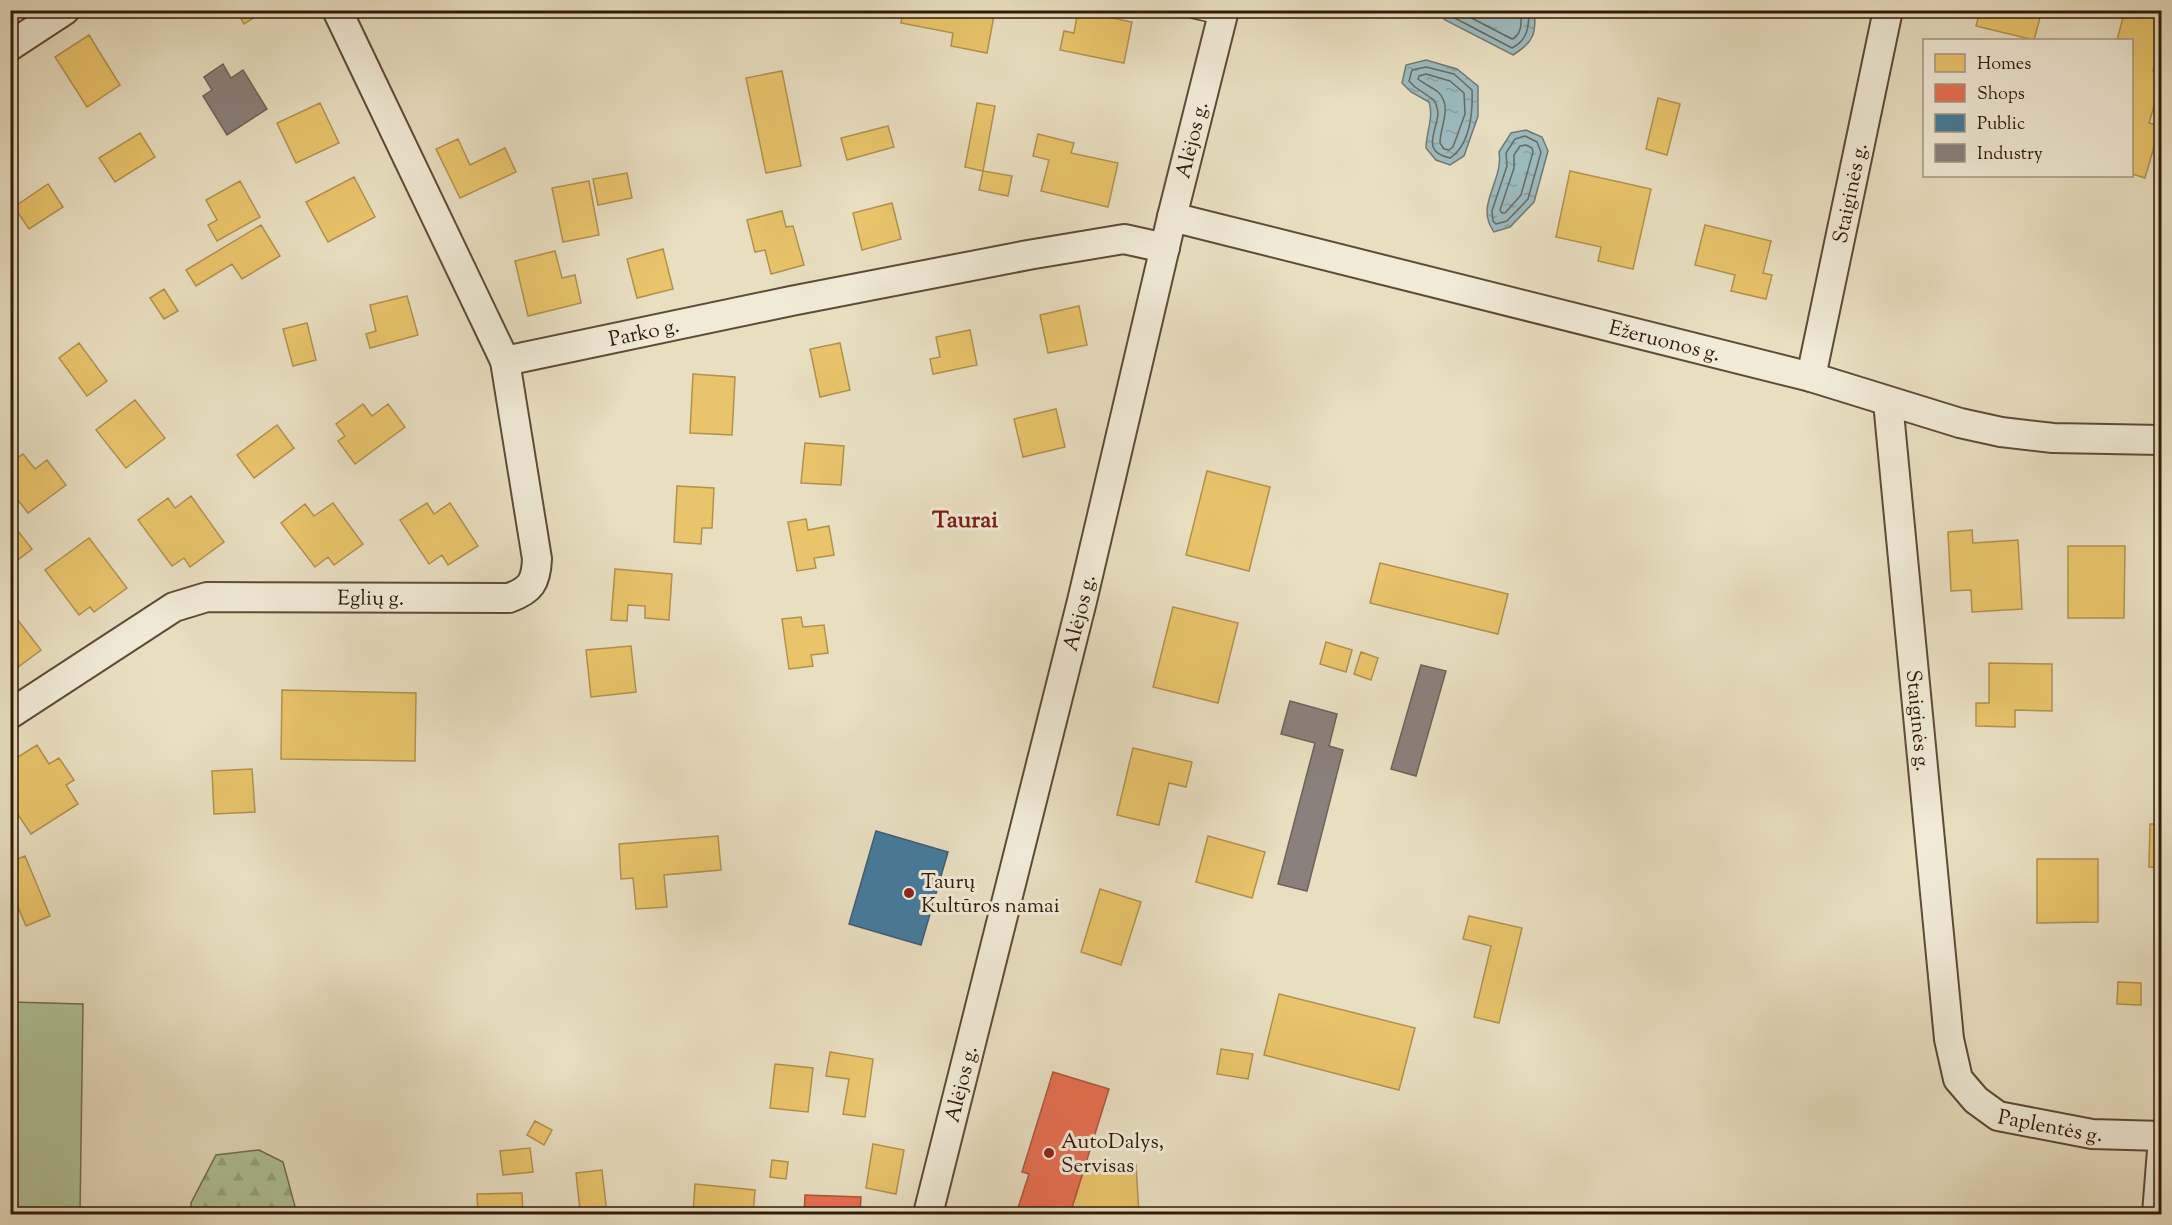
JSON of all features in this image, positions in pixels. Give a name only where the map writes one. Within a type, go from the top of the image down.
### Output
[{"type":"street","points":[[10,46],[65,10]]},
{"type":"street","points":[[337,10],[505,361]]},
{"type":"street","name":"Staiginės g.","points":[[1811,377],[1888,10]]},
{"type":"street","name":"Alėjos g.","points":[[928,1215],[1082,601],[1172,217],[1224,14]]},
{"type":"street","name":"Ežeruonos g.","points":[[1172,217],[1811,377],[1941,418],[2001,432],[2053,438],[2162,440]]},
{"type":"street","name":"Parko g.","points":[[505,361],[791,301],[1124,239],[1165,248]]},
{"type":"street","name":"Eglių g.","points":[[10,714],[174,607],[207,597],[509,598],[521,594],[536,575],[537,559],[505,361]]},
{"type":"street","name":"Staiginės g.","points":[[1888,402],[1949,1040]]},
{"type":"street","name":"Paplentės g.","points":[[1949,1040],[1958,1079],[1976,1100],[1998,1116],[2092,1134],[2162,1136]]},
{"type":"street","points":[[2157,1215],[2162,1150]]},
{"type":"lane","points":[[1192,10],[1224,14]]},
{"type":"green space","points":[[11,1002],[83,1004],[80,1214],[11,1214]]},
{"type":"green space","points":[[259,1150],[283,1162],[297,1214],[191,1214],[191,1203],[216,1155]]},
{"type":"water","points":[[1437,11],[1534,11],[1534,31],[1529,42],[1513,55],[1445,20]]},
{"type":"water","points":[[1426,60],[1457,69],[1478,86],[1478,116],[1464,156],[1450,165],[1436,160],[1426,148],[1431,113],[1429,102],[1411,92],[1402,83],[1406,65]]},
{"type":"water","points":[[1526,130],[1542,137],[1548,151],[1534,202],[1510,227],[1494,232],[1487,212],[1498,173],[1499,152],[1511,133]]},
{"type":"building: Homes","points":[[236,10],[266,10],[244,24]]},
{"type":"building: Homes","points":[[422,10],[440,10],[427,18]]},
{"type":"building: Homes","points":[[903,10],[995,10],[987,53],[951,46],[953,33],[901,23]]},
{"type":"building: Homes","points":[[1980,10],[2042,10],[2034,39],[1976,26]]},
{"type":"building: Homes","points":[[2125,10],[2138,10],[2162,17],[2162,41],[2153,71],[2162,73],[2162,79],[2149,123],[2160,126],[2145,178],[2133,174],[2133,39],[2117,39]]},
{"type":"building: Homes","points":[[1078,11],[1132,22],[1124,63],[1060,50],[1064,31],[1074,33]]},
{"type":"building: Homes","points":[[89,35],[120,85],[87,107],[55,57]]},
{"type":"building: Homes","points":[[782,71],[801,166],[766,173],[746,78]]},
{"type":"building: Homes","points":[[1658,98],[1680,104],[1667,155],[1646,149]]},
{"type":"building: Homes","points":[[320,103],[339,143],[296,163],[277,123]]},
{"type":"building: Homes","points":[[977,103],[995,106],[983,171],[965,167]]},
{"type":"building: Homes","points":[[888,126],[894,147],[847,160],[841,138]]},
{"type":"building: Homes","points":[[140,133],[155,157],[115,182],[99,158]]},
{"type":"building: Homes","points":[[1038,134],[1074,143],[1071,153],[1118,163],[1108,207],[1041,191],[1049,160],[1033,156]]},
{"type":"building: Homes","points":[[458,139],[470,165],[505,148],[516,172],[460,198],[436,149]]},
{"type":"building: Homes","points":[[983,171],[1012,176],[1008,196],[979,190]]},
{"type":"building: Homes","points":[[1570,171],[1651,189],[1633,269],[1598,261],[1601,247],[1556,237]]},
{"type":"building: Homes","points":[[627,173],[632,198],[598,205],[593,179]]},
{"type":"building: Homes","points":[[354,177],[375,217],[328,242],[306,202]]},
{"type":"building: Homes","points":[[240,181],[260,217],[217,241],[208,225],[217,220],[206,200]]},
{"type":"building: Homes","points":[[589,181],[599,235],[563,242],[552,188]]},
{"type":"building: Homes","points":[[48,184],[63,207],[29,229],[14,207]]},
{"type":"building: Homes","points":[[892,203],[901,239],[862,250],[853,213]]},
{"type":"building: Homes","points":[[782,211],[786,227],[793,226],[804,265],[771,274],[765,250],[755,252],[747,220]]},
{"type":"building: Homes","points":[[261,225],[280,256],[242,279],[232,264],[196,286],[186,270]]},
{"type":"building: Homes","points":[[1705,225],[1771,241],[1763,273],[1772,275],[1766,299],[1731,291],[1735,275],[1695,265]]},
{"type":"building: Homes","points":[[663,249],[673,289],[637,298],[627,259]]},
{"type":"building: Homes","points":[[555,251],[562,278],[575,275],[581,303],[528,316],[515,261]]},
{"type":"building: Homes","points":[[164,289],[178,311],[164,319],[150,298]]},
{"type":"building: Homes","points":[[407,296],[418,335],[370,348],[366,334],[376,331],[370,305]]},
{"type":"building: Homes","points":[[1079,306],[1087,345],[1048,353],[1040,315]]},
{"type":"building: Homes","points":[[307,323],[316,360],[293,366],[283,329]]},
{"type":"building: Homes","points":[[970,330],[977,365],[933,374],[930,359],[940,357],[936,337]]},
{"type":"building: Homes","points":[[79,343],[107,381],[87,396],[59,358]]},
{"type":"building: Homes","points":[[840,343],[850,390],[820,397],[810,349]]},
{"type":"building: Homes","points":[[693,374],[735,377],[732,435],[690,433]]},
{"type":"building: Homes","points":[[135,400],[165,438],[126,468],[96,430]]},
{"type":"building: Homes","points":[[363,404],[372,416],[388,404],[405,427],[355,464],[338,441],[345,436],[336,424]]},
{"type":"building: Homes","points":[[1056,409],[1065,447],[1023,457],[1014,419]]},
{"type":"building: Homes","points":[[277,425],[294,448],[254,478],[237,455]]},
{"type":"building: Homes","points":[[805,443],[844,446],[841,485],[801,483]]},
{"type":"building: Homes","points":[[23,454],[35,469],[47,460],[66,485],[28,513],[10,490],[10,463]]},
{"type":"building: Homes","points":[[1207,471],[1270,487],[1249,571],[1186,555]]},
{"type":"building: Homes","points":[[677,486],[714,488],[712,528],[702,528],[701,544],[674,542]]},
{"type":"building: Homes","points":[[191,496],[224,542],[190,567],[184,558],[172,566],[138,520],[168,498],[175,508]]},
{"type":"building: Homes","points":[[333,503],[363,544],[334,565],[328,557],[315,567],[281,523],[305,504],[314,516]]},
{"type":"building: Homes","points":[[427,503],[434,514],[450,503],[478,546],[448,565],[442,555],[429,564],[400,520]]},
{"type":"building: Homes","points":[[806,519],[808,530],[829,526],[834,555],[814,558],[816,568],[797,571],[788,522]]},
{"type":"building: Homes","points":[[1972,530],[1973,543],[2018,540],[2022,609],[1972,612],[1971,590],[1951,591],[1948,532]]},
{"type":"building: Homes","points":[[18,531],[32,549],[10,566],[10,536]]},
{"type":"building: Homes","points":[[89,538],[127,588],[94,612],[90,607],[79,615],[45,570]]},
{"type":"building: Homes","points":[[2068,546],[2125,546],[2124,618],[2068,618]]},
{"type":"building: Homes","points":[[1380,563],[1508,594],[1498,634],[1370,603]]},
{"type":"building: Homes","points":[[615,569],[672,574],[669,620],[645,618],[645,606],[628,605],[627,621],[611,620]]},
{"type":"building: Homes","points":[[1173,607],[1238,623],[1218,703],[1153,687]]},
{"type":"building: Homes","points":[[10,610],[41,650],[10,673]]},
{"type":"building: Homes","points":[[801,617],[803,627],[824,625],[828,653],[811,655],[813,666],[789,669],[782,619]]},
{"type":"building: Homes","points":[[1326,642],[1352,650],[1346,672],[1320,664]]},
{"type":"building: Homes","points":[[631,646],[636,692],[591,697],[586,650]]},
{"type":"building: Homes","points":[[1361,652],[1378,658],[1371,680],[1354,674]]},
{"type":"building: Homes","points":[[1989,663],[2052,664],[2052,711],[2015,710],[2015,727],[1976,726],[1976,703],[1989,703]]},
{"type":"building: Homes","points":[[282,690],[416,693],[415,761],[281,759]]},
{"type":"building: Homes","points":[[37,745],[49,764],[59,758],[74,780],[66,785],[78,804],[31,834],[10,803],[10,762]]},
{"type":"building: Homes","points":[[1133,748],[1192,762],[1186,787],[1169,783],[1159,825],[1117,815]]},
{"type":"building: Homes","points":[[252,769],[255,812],[214,814],[212,771]]},
{"type":"building: Homes","points":[[2156,772],[2162,772],[2162,810],[2156,810]]},
{"type":"building: Homes","points":[[2150,824],[2162,824],[2162,868],[2149,867]]},
{"type":"building: Homes","points":[[718,836],[721,870],[664,875],[667,907],[636,909],[633,878],[621,879],[619,844]]},
{"type":"building: Homes","points":[[1208,836],[1265,852],[1252,898],[1196,882]]},
{"type":"building: Homes","points":[[25,856],[50,916],[26,926],[10,888],[10,862]]},
{"type":"building: Homes","points":[[2037,859],[2098,859],[2098,922],[2037,923]]},
{"type":"building: Homes","points":[[1100,889],[1141,902],[1121,965],[1081,952]]},
{"type":"building: Homes","points":[[1469,916],[1522,928],[1499,1023],[1474,1017],[1491,946],[1463,939]]},
{"type":"building: Homes","points":[[2118,982],[2141,983],[2141,1005],[2117,1004]]},
{"type":"building: Homes","points":[[1279,994],[1415,1028],[1399,1090],[1264,1055]]},
{"type":"building: Homes","points":[[1221,1049],[1253,1054],[1248,1079],[1217,1074]]},
{"type":"building: Homes","points":[[830,1052],[873,1059],[865,1117],[843,1114],[849,1079],[826,1076]]},
{"type":"building: Homes","points":[[775,1064],[813,1068],[808,1112],[770,1108]]},
{"type":"building: Homes","points":[[535,1121],[552,1130],[544,1145],[527,1135]]},
{"type":"building: Homes","points":[[873,1144],[904,1150],[896,1194],[866,1188]]},
{"type":"building: Homes","points":[[530,1148],[533,1172],[503,1175],[500,1151]]},
{"type":"building: Homes","points":[[772,1160],[788,1162],[786,1179],[770,1177]]},
{"type":"building: Homes","points":[[1085,1165],[1136,1165],[1139,1214],[1070,1214]]},
{"type":"building: Homes","points":[[602,1170],[607,1214],[565,1214],[565,1212],[580,1210],[576,1173]]},
{"type":"building: Homes","points":[[695,1184],[755,1190],[753,1214],[693,1214]]},
{"type":"building: Homes","points":[[522,1193],[523,1214],[478,1214],[477,1194]]},
{"type":"building: Shops","points":[[1053,1072],[1109,1089],[1070,1214],[1016,1214],[1029,1174],[1022,1172]]},
{"type":"building: Shops","points":[[805,1195],[861,1197],[860,1214],[804,1214]]},
{"type":"building: Public","points":[[876,831],[948,852],[921,945],[849,924]]},
{"type":"building: Industry","points":[[223,64],[231,78],[243,70],[267,109],[227,135],[203,96],[212,90],[204,77]]},
{"type":"building: Industry","points":[[1421,665],[1446,671],[1416,776],[1391,769]]},
{"type":"building: Industry","points":[[1290,701],[1337,714],[1329,746],[1343,750],[1307,891],[1278,884],[1315,743],[1281,734]]},
{"type":"place","name":"Taurų Kultūros namai","points":[[909,893]]},
{"type":"place","name":"AutoDalys, Servisas","points":[[1049,1153]]},
{"type":"district","name":"Taurai","points":[[965,519]]}]
